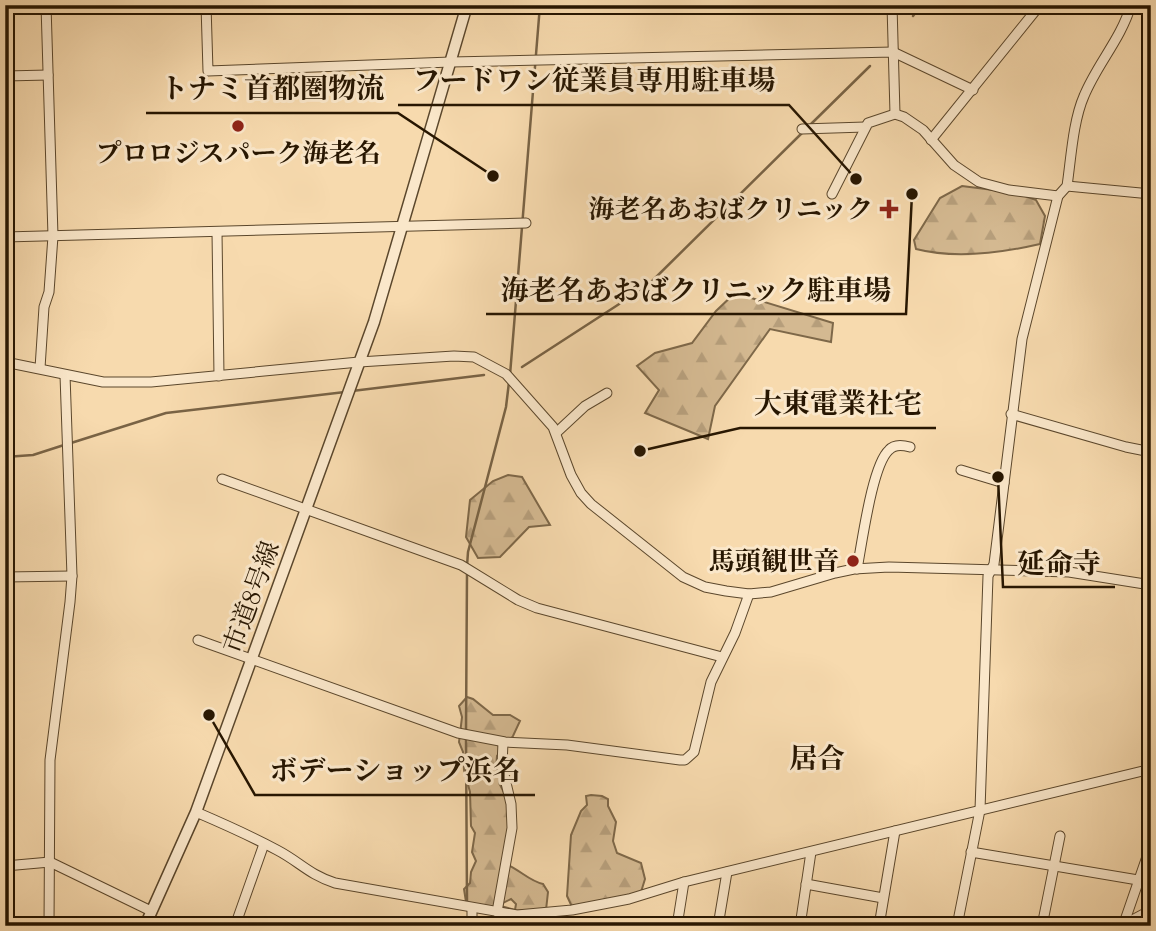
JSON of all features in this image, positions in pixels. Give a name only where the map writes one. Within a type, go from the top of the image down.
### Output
[{"type":"street","points":[[40,368],[53,236],[46,5]]},
{"type":"street","points":[[206,5],[208,71],[451,62],[893,52],[973,90]]},
{"type":"street","name":"市道8号線","points":[[145,926],[196,812],[374,322],[467,5]]},
{"type":"street","points":[[892,5],[895,114]]},
{"type":"street","points":[[931,140],[1040,5]]},
{"type":"street","points":[[957,926],[980,810],[988,576],[1004,483],[1022,340],[1058,195],[1067,186],[1082,100],[1115,43],[1131,5]]},
{"type":"street","points":[[5,76],[48,75]]},
{"type":"street","points":[[832,194],[865,127],[895,114],[911,120],[954,165],[979,181],[1009,190],[1058,195]]},
{"type":"street","points":[[802,129],[865,127]]},
{"type":"street","points":[[1067,186],[1151,194]]},
{"type":"street","points":[[5,237],[524,223]]},
{"type":"street","points":[[217,232],[219,376]]},
{"type":"street","points":[[5,362],[103,382],[151,382],[359,362],[463,356],[484,360],[513,382],[554,430],[581,493],[591,504],[676,572],[698,584],[749,594],[788,589],[835,573],[889,567],[1069,572],[1151,585]]},
{"type":"street","points":[[49,926],[50,751],[72,576],[65,375]]},
{"type":"street","points":[[554,430],[607,393]]},
{"type":"street","points":[[1011,414],[1151,452]]},
{"type":"street","points":[[857,569],[874,486],[887,451],[896,446],[910,447]]},
{"type":"street","points":[[961,470],[1004,483]]},
{"type":"street","points":[[222,479],[467,570],[537,608],[722,657]]},
{"type":"street","points":[[5,577],[72,576]]},
{"type":"street","points":[[198,640],[467,735],[503,742],[567,745],[685,760],[694,752],[711,682],[735,633],[749,594]]},
{"type":"street","points":[[497,912],[512,828],[511,803],[502,766],[503,742]]},
{"type":"street","points":[[196,812],[238,830],[295,861],[313,875],[335,883],[497,912],[536,915],[629,899],[684,882],[1151,769]]},
{"type":"street","points":[[879,926],[895,831]]},
{"type":"street","points":[[1042,926],[1060,836]]},
{"type":"street","points":[[236,926],[264,844]]},
{"type":"street","points":[[1123,925],[1151,845]]},
{"type":"street","points":[[810,852],[800,923],[827,926]]},
{"type":"street","points":[[971,852],[1138,880]]},
{"type":"street","points":[[5,866],[50,862],[151,911]]},
{"type":"street","points":[[718,926],[727,872]]},
{"type":"street","points":[[677,926],[684,882]]},
{"type":"street","points":[[806,884],[883,898]]},
{"type":"street","points":[[472,908],[472,926]]},
{"type":"street","points":[[1123,925],[1151,910]]},
{"type":"green space","points":[[962,186],[1017,193],[1036,200],[1045,216],[1040,244],[978,254],[946,254],[916,249],[914,240],[940,198]]},
{"type":"green space","points":[[735,293],[833,323],[831,342],[770,329],[715,406],[708,439],[645,413],[659,390],[637,366],[655,353],[692,343],[716,311]]},
{"type":"green space","points":[[508,475],[522,477],[550,525],[529,527],[500,557],[478,558],[466,537],[470,500],[493,481]]},
{"type":"green space","points":[[467,697],[493,715],[510,715],[520,721],[513,736],[497,756],[496,768],[501,776],[499,783],[510,810],[504,863],[543,884],[548,892],[546,910],[503,911],[501,906],[515,910],[516,904],[511,899],[491,909],[466,902],[464,889],[470,883],[476,861],[472,852],[475,833],[471,826],[470,792],[459,742],[462,717],[459,706]]},
{"type":"green space","points":[[586,796],[608,799],[608,806],[616,822],[613,841],[617,853],[641,863],[645,879],[641,892],[573,909],[567,896],[571,835],[581,811],[587,805]]},
{"type":"waterway","points":[[510,375],[540,5]]},
{"type":"waterway","points":[[913,16],[921,5]]},
{"type":"waterway","points":[[810,125],[870,66]]},
{"type":"waterway","points":[[522,367],[647,286],[803,132]]},
{"type":"waterway","points":[[352,391],[484,375]]},
{"type":"waterway","points":[[467,566],[468,552],[506,407],[509,382]]},
{"type":"waterway","points":[[71,443],[166,413],[345,392]]},
{"type":"waterway","points":[[5,457],[33,455],[64,445]]},
{"type":"waterway","points":[[466,730],[467,573]]},
{"type":"waterway","points":[[466,737],[467,902]]},
{"type":"railway","points":[[1139,926],[1151,920]]},
{"type":"place","name":"プロロジスパーク海老名","points":[[238,126]]},
{"type":"place","name":"トナミ首都圏物流","points":[[493,176]]},
{"type":"place","name":"フードワン従業員専用駐車場","points":[[856,179]]},
{"type":"place","name":"海老名あおばクリニック駐車場","points":[[912,194]]},
{"type":"place","name":"海老名あおばクリニック","points":[[889,209]]},
{"type":"place","name":"大東電業社宅","points":[[640,451]]},
{"type":"place","name":"延命寺","points":[[998,477]]},
{"type":"place","name":"馬頭観世音","points":[[853,561]]},
{"type":"place","name":"ボデーショップ浜名","points":[[209,715]]},
{"type":"district","name":"居合","points":[[817,758]]}]
